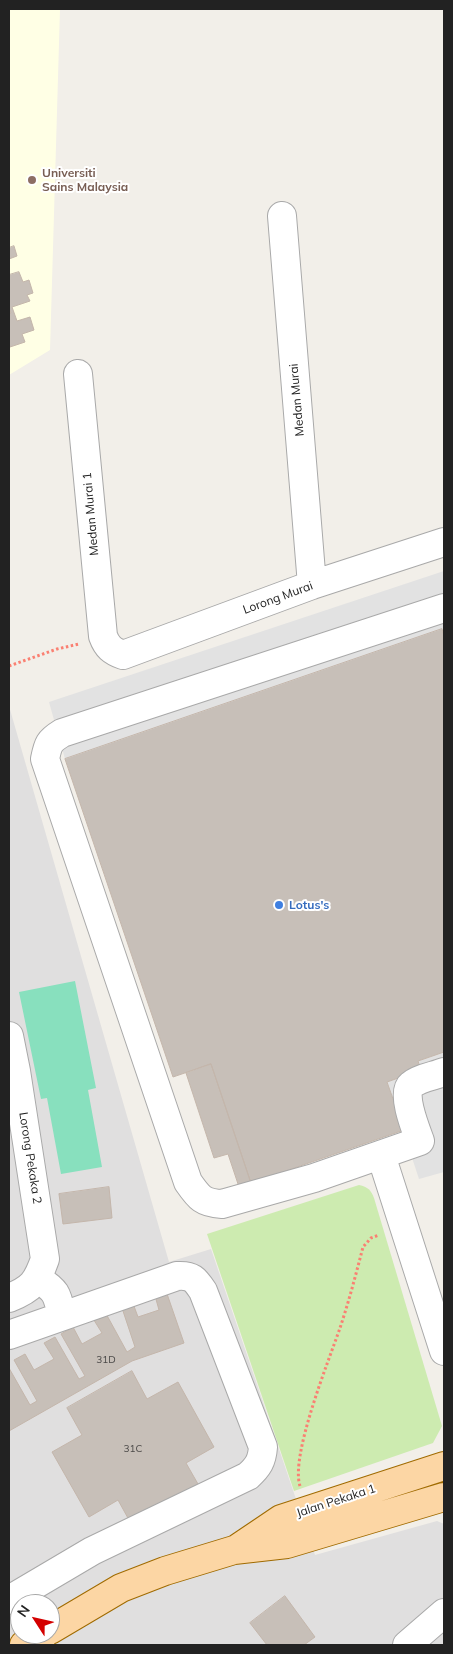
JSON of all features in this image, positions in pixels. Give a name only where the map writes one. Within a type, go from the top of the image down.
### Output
[{"type":"main road","name":"Jalan Pekaka 1","points":[[234,1550],[281,1519],[444,1466]]},
{"type":"main road","name":"Jalan Pekaka 1","points":[[60,1624],[121,1588],[165,1571],[234,1550],[287,1544],[438,1502]]},
{"type":"street","name":"Medan Murai","points":[[282,216],[312,585]]},
{"type":"street","name":"Medan Murai 1","points":[[78,374],[108,645]]},
{"type":"street","name":"Lorong Murai","points":[[108,645],[123,655],[312,585],[444,542]]},
{"type":"street","points":[[444,608],[62,733],[51,740],[45,759],[188,1182],[196,1194],[208,1203],[222,1204],[314,1178],[420,1141],[406,1093],[412,1084],[444,1072]]},
{"type":"street","name":"Lorong Pekaka 2","points":[[9,1036],[12,1072],[45,1259],[38,1279]]},
{"type":"street","points":[[381,1155],[444,1351]]},
{"type":"street","points":[[9,1335],[177,1276],[188,1276],[197,1281],[203,1291],[263,1447],[262,1458],[258,1467],[248,1476],[92,1551],[9,1600]]},
{"type":"street","points":[[9,1298],[22,1293],[38,1279],[52,1288],[59,1303],[62,1316]]},
{"type":"street","points":[[406,1645],[444,1613]]},
{"type":"path","points":[[9,666],[57,649],[108,645]]},
{"type":"path","points":[[299,1482],[299,1461],[316,1393],[341,1326],[363,1247],[371,1238]]},
{"type":"shaded area","name":"Universiti Sains Malaysia","points":[[9,9],[60,9],[50,350],[9,375]]},
{"type":"shaded area","points":[[444,571],[444,629],[65,759],[49,702]]},
{"type":"shaded area","points":[[9,706],[169,1262],[211,1249],[315,1555],[437,1521],[444,1524],[444,1645],[9,1645]]},
{"type":"shaded area","points":[[444,1052],[444,1172],[419,1179],[387,1082],[421,1070],[418,1061]]},
{"type":"green space","points":[[75,981],[96,1088],[88,1090],[102,1167],[61,1174],[47,1098],[41,1099],[19,992]]},
{"type":"green space","points":[[359,1185],[369,1189],[374,1198],[442,1426],[433,1443],[294,1491],[207,1234]]},
{"type":"building","points":[[14,246],[17,256],[9,259],[9,248]]},
{"type":"building","points":[[19,272],[23,282],[29,280],[33,293],[27,295],[30,301],[12,307],[17,321],[30,317],[34,330],[22,334],[25,342],[10,347],[9,275]]},
{"type":"building","name":"Lotus's","points":[[442,629],[444,636],[444,1052],[418,1061],[421,1070],[387,1082],[404,1130],[251,1183],[211,1064],[173,1077],[65,759]]},
{"type":"building","points":[[211,1064],[251,1183],[239,1187],[228,1154],[214,1158],[186,1073]]},
{"type":"building","points":[[109,1187],[112,1218],[63,1224],[59,1194]]},
{"type":"building","points":[[165,1288],[184,1343],[132,1361],[9,1431],[9,1368],[30,1405],[37,1401],[14,1360],[25,1354],[34,1370],[54,1359],[44,1343],[55,1337],[79,1379],[85,1376],[61,1334],[73,1327],[82,1344],[102,1333],[92,1317],[104,1310],[127,1352],[135,1347],[120,1302],[131,1298],[138,1317],[159,1310],[154,1292]]},
{"type":"building","points":[[132,1371],[147,1399],[178,1382],[214,1447],[186,1463],[202,1491],[134,1529],[118,1500],[89,1517],[52,1452],[82,1435],[67,1408]]},
{"type":"building","points":[[285,1596],[315,1637],[304,1645],[267,1645],[250,1623]]},
{"type":"place","name":"Universiti Sains Malaysia","points":[[32,180]]},
{"type":"place","name":"Lotus's","points":[[279,905]]}]
